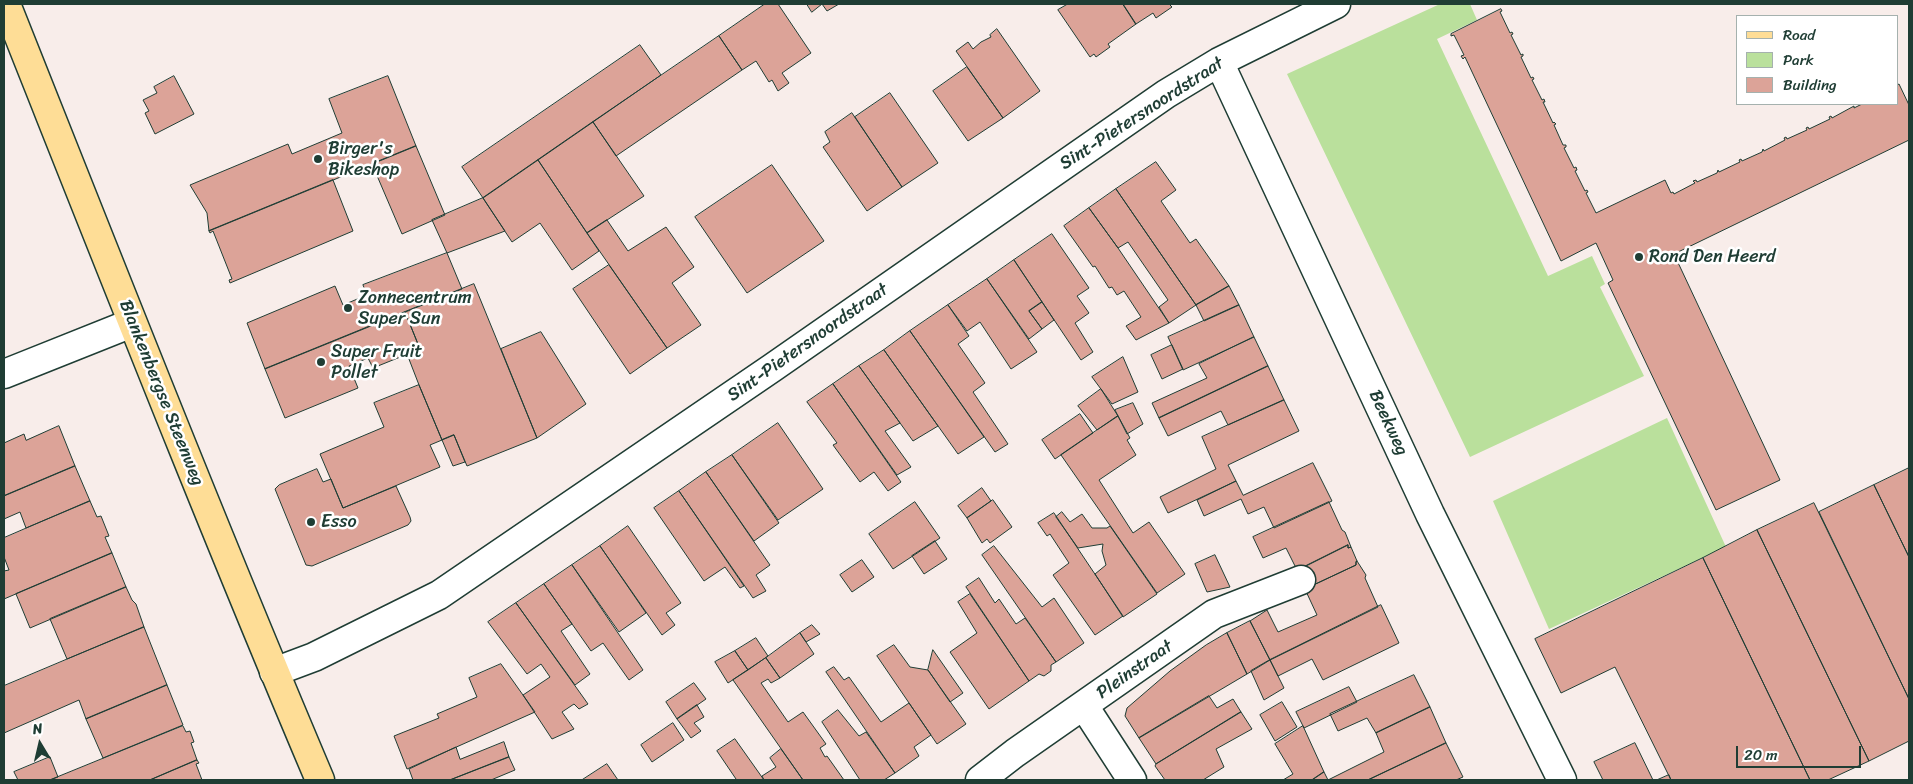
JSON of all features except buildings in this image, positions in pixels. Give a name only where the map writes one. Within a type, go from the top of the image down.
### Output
[{"type":"main road","name":"Blankenbergse Steenweg","points":[[6,4],[132,323],[320,780]]},
{"type":"street","name":"Sint-Pietersnoordstraat","points":[[274,672],[314,657],[439,595],[780,362],[1166,94],[1219,62],[1336,4]]},
{"type":"street","name":"Beekweg","points":[[1219,62],[1430,514],[1562,780]]},
{"type":"street","points":[[4,374],[132,323]]},
{"type":"street","name":"Pleinstraat","points":[[980,780],[1015,753],[1214,614],[1301,580]]},
{"type":"street","points":[[1084,706],[1132,780]]},
{"type":"green space","points":[[1440,4],[1470,4],[1477,20],[1437,39],[1548,276],[1592,256],[1605,284],[1600,287],[1644,376],[1470,457],[1287,74]]},
{"type":"green space","points":[[1667,418],[1726,547],[1549,629],[1493,501]]},
{"type":"place","name":"Birger's Bikeshop","points":[[318,159]]},
{"type":"place","name":"Rond Den Heerd","points":[[1639,257]]},
{"type":"place","name":"Zonnecentrum Super Sun","points":[[348,308]]},
{"type":"place","name":"Super Fruit Pollet","points":[[321,362]]},
{"type":"place","name":"Esso","points":[[311,522]]}]
